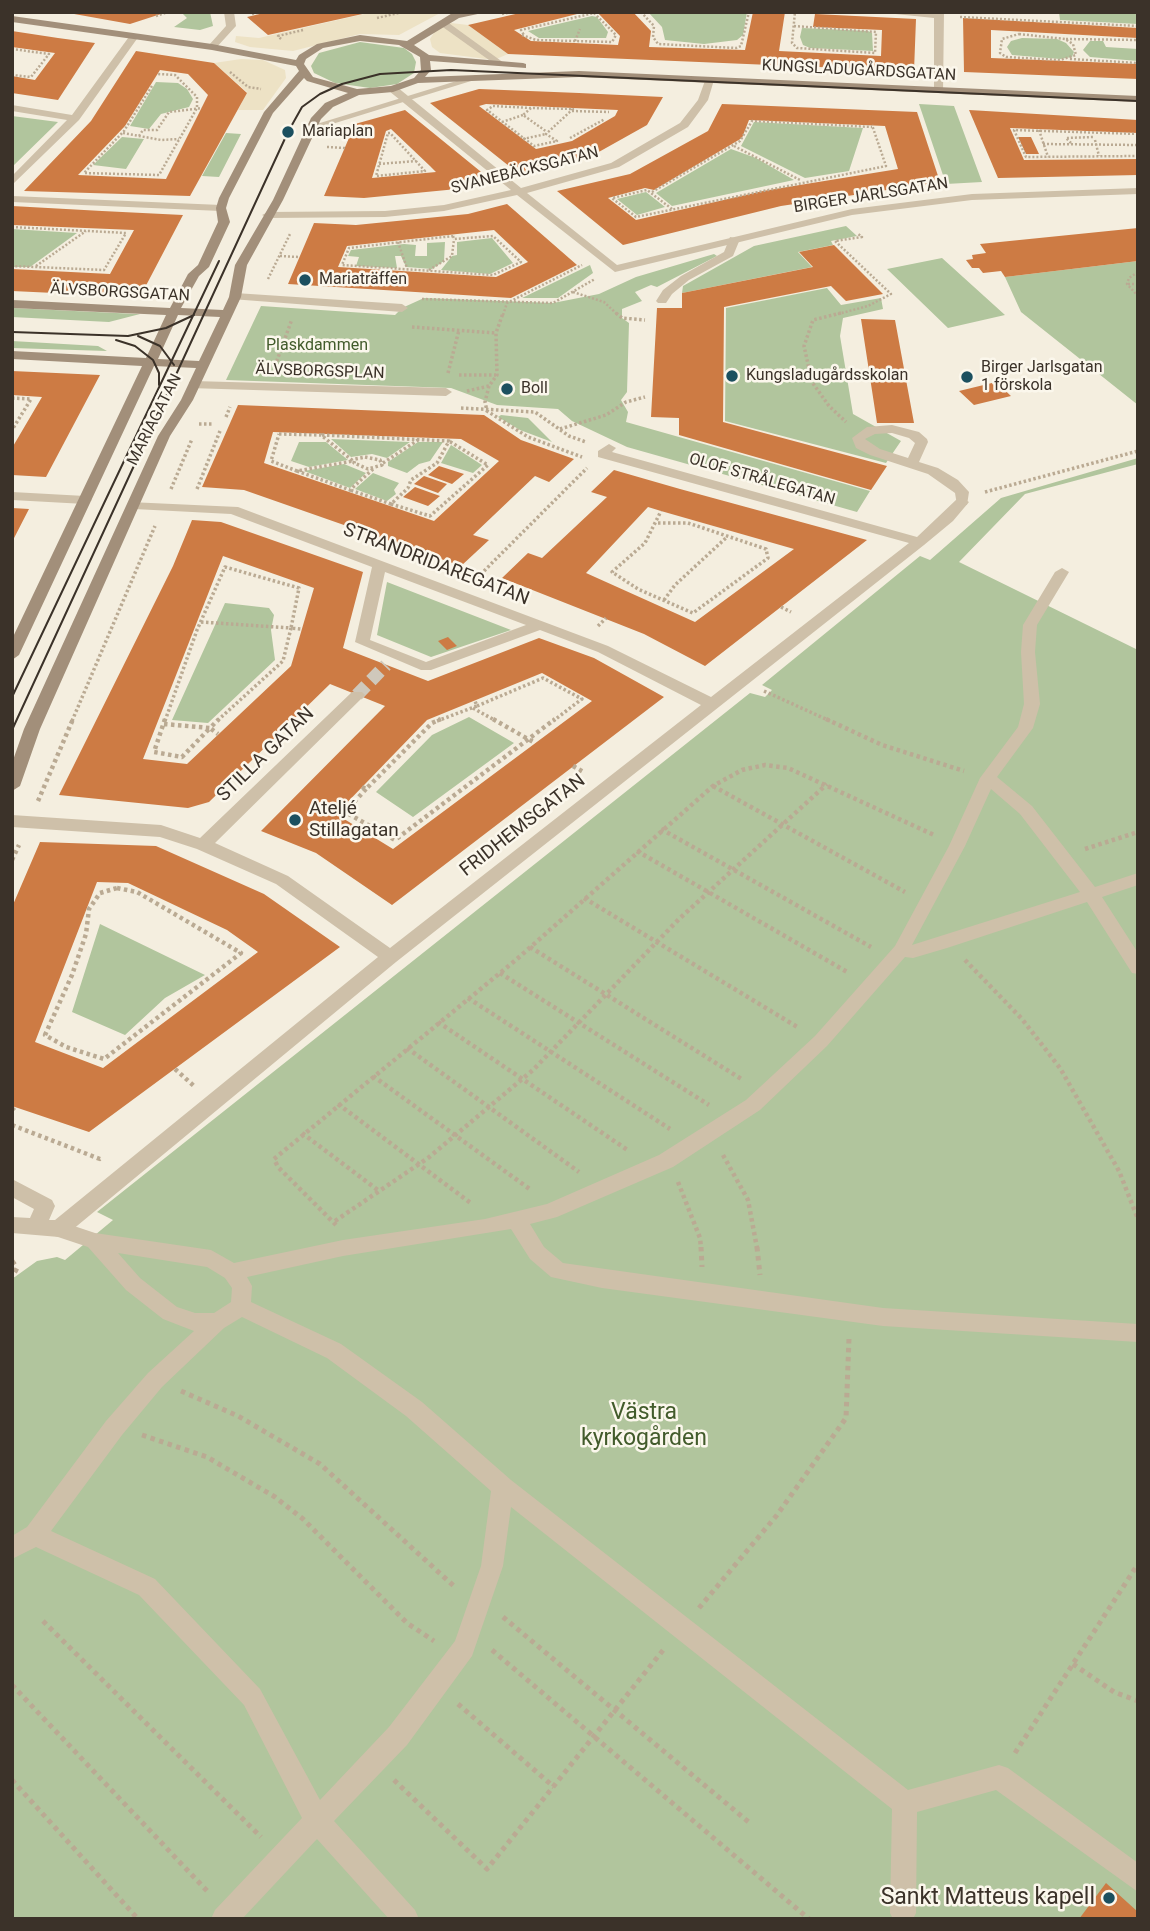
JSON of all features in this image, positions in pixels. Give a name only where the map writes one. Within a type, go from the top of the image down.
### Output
[{"type":"street","points":[[212,47],[231,26],[229,12]]},
{"type":"street","points":[[409,44],[459,13],[483,12]]},
{"type":"street","points":[[880,12],[939,14],[939,90]]},
{"type":"street","points":[[12,19],[212,47],[306,53],[332,42],[360,38],[409,44],[426,58],[426,70],[417,80],[393,89],[357,92],[318,83],[301,69],[212,47]]},
{"type":"street","points":[[443,23],[499,63]]},
{"type":"street","points":[[12,182],[75,118],[125,44],[134,36]]},
{"type":"street","points":[[301,69],[306,53]]},
{"type":"street","name":"KUNGSLADUGÅRDSGATAN","points":[[426,58],[499,63],[579,74]]},
{"type":"street","name":"MARIAGATAN","points":[[14,649],[174,311],[194,274],[203,267],[224,222],[221,208],[269,112],[301,69]]},
{"type":"street","name":"KUNGSLADUGÅRDSGATAN","points":[[417,80],[579,74],[1138,99]]},
{"type":"street","points":[[312,127],[479,77]]},
{"type":"street","name":"SVANEBÄCKSGATAN","points":[[268,215],[385,214],[444,208],[522,191],[615,165],[640,153],[684,125],[702,100],[709,80]]},
{"type":"street","points":[[393,89],[522,191]]},
{"type":"street","name":"MARIAGATAN","points":[[12,786],[32,729],[164,436],[193,385],[234,297],[242,265],[312,127],[329,105],[357,92]]},
{"type":"street","points":[[12,108],[75,118]]},
{"type":"street","name":"BIRGER JARLSGATAN","points":[[522,191],[615,269],[852,212],[932,201],[1015,194],[1138,191]]},
{"type":"street","points":[[12,199],[221,208]]},
{"type":"street","points":[[662,301],[667,292],[685,278],[729,254],[734,239]]},
{"type":"street","points":[[234,297],[402,308]]},
{"type":"street","name":"ÄLVSBORGSGATAN","points":[[12,304],[226,314]]},
{"type":"street","points":[[12,355],[202,365]]},
{"type":"street","name":"ÄLVSBORGSPLAN","points":[[193,385],[446,392]]},
{"type":"street","points":[[912,463],[922,442],[914,435],[892,429],[872,430],[858,438],[861,445],[912,463],[953,483],[962,492],[962,502]]},
{"type":"street","name":"OLOF STRÅLEGATAN","points":[[602,454],[919,542]]},
{"type":"street","points":[[12,496],[85,500]]},
{"type":"street","name":"FRIDHEMSGATAN","points":[[47,1227],[919,542],[948,518],[962,502]]},
{"type":"street","name":"STRANDRIDAREGATAN","points":[[134,505],[233,510],[603,649],[712,704]]},
{"type":"street","points":[[380,564],[362,642],[391,660],[426,667],[541,625]]},
{"type":"street","points":[[232,1272],[343,1248],[485,1227],[550,1211],[659,1164],[733,1120],[821,1041],[897,955],[957,846],[988,778],[1025,728],[1032,704],[1028,652],[1030,625],[1062,572]]},
{"type":"street","name":"STILLA GATAN","points":[[203,845],[357,695]]},
{"type":"street","points":[[988,778],[1026,810],[1091,894],[1138,968]]},
{"type":"street","points":[[21,822],[161,831],[203,845],[282,880],[390,957]]},
{"type":"street","points":[[897,955],[947,942],[1138,879]]},
{"type":"street","points":[[12,1187],[46,1206],[47,1227]]},
{"type":"street","points":[[516,1219],[537,1253],[558,1271],[849,1312],[1138,1333]]},
{"type":"street","points":[[12,1225],[47,1227],[94,1241],[211,1259],[232,1272],[242,1286],[241,1307]]},
{"type":"street","points":[[94,1241],[133,1284],[170,1313],[195,1322],[218,1322]]},
{"type":"street","points":[[12,1548],[35,1535],[114,1429],[155,1380],[218,1322],[241,1307]]},
{"type":"street","points":[[241,1307],[334,1352],[414,1409],[503,1487],[905,1803]]},
{"type":"street","points":[[227,1916],[316,1819],[398,1736],[457,1656],[470,1631],[492,1566],[503,1487]]},
{"type":"street","points":[[35,1535],[147,1587],[252,1697],[316,1819],[406,1919]]},
{"type":"street","points":[[905,1803],[999,1777],[1138,1879]]},
{"type":"street","points":[[904,1917],[905,1803]]},
{"type":"path","points":[[641,12],[654,26],[653,37],[658,44],[736,49],[741,46],[749,12]]},
{"type":"path","points":[[794,26],[876,32],[876,53],[797,48],[792,43],[795,12]]},
{"type":"path","points":[[1054,12],[1054,22]]},
{"type":"path","points":[[593,13],[616,35],[612,42],[536,40],[523,35],[521,30],[593,13]]},
{"type":"path","points":[[939,14],[1138,26]]},
{"type":"path","points":[[573,42],[580,29]]},
{"type":"path","points":[[278,36],[289,33]]},
{"type":"path","points":[[1138,40],[1065,39],[1054,35],[1007,36],[1002,39],[1000,45],[1000,53],[1006,57],[1138,63]]},
{"type":"path","points":[[1065,39],[1076,49],[1076,55],[1070,59]]},
{"type":"path","points":[[12,49],[49,54],[31,77],[12,75]]},
{"type":"path","points":[[37,53],[42,51]]},
{"type":"path","points":[[227,69],[248,87],[268,89]]},
{"type":"path","points":[[158,74],[175,75],[190,86],[197,97],[197,108],[159,175]]},
{"type":"path","points":[[152,86],[122,132],[84,173],[159,175],[163,179]]},
{"type":"path","points":[[523,115],[557,141],[534,146],[487,110],[493,106],[609,112]]},
{"type":"path","points":[[139,136],[143,130],[158,130],[169,113],[202,108]]},
{"type":"path","points":[[502,122],[523,115],[531,108]]},
{"type":"path","points":[[523,139],[547,133],[572,109]]},
{"type":"path","points":[[574,140],[570,138],[605,119]]},
{"type":"path","points":[[752,121],[872,126],[886,166],[872,171],[803,181],[636,217],[612,198],[635,192],[652,192],[733,146],[744,137],[752,121]]},
{"type":"path","points":[[1093,135],[1014,130],[1026,157],[1138,156]]},
{"type":"path","points":[[1039,130],[1048,157]]},
{"type":"path","points":[[122,132],[179,139]]},
{"type":"path","points":[[390,133],[416,161],[423,168],[425,171],[376,176],[382,148],[390,133]]},
{"type":"path","points":[[1070,143],[1066,138],[1138,134]]},
{"type":"path","points":[[1093,135],[1099,156]]},
{"type":"path","points":[[322,158],[330,137]]},
{"type":"path","points":[[1043,144],[1138,145]]},
{"type":"path","points":[[733,146],[803,181]]},
{"type":"path","points":[[327,147],[345,148]]},
{"type":"path","points":[[379,163],[416,161]]},
{"type":"path","points":[[423,168],[430,166]]},
{"type":"path","points":[[652,192],[672,209]]},
{"type":"path","points":[[259,298],[297,216]]},
{"type":"path","points":[[12,227],[126,233],[104,270],[12,266]]},
{"type":"path","points":[[34,267],[90,230]]},
{"type":"path","points":[[854,230],[862,237],[835,241],[891,294],[868,306],[813,320],[804,346],[812,382],[829,406],[860,436]]},
{"type":"path","points":[[453,236],[454,239],[493,236],[521,262],[493,275],[342,265],[349,248],[453,236]]},
{"type":"path","points":[[428,271],[452,256],[455,250],[454,239]]},
{"type":"path","points":[[398,242],[402,261],[412,271]]},
{"type":"path","points":[[514,255],[519,254]]},
{"type":"path","points":[[280,256],[299,257]]},
{"type":"path","points":[[1128,285],[1129,278],[1138,272]]},
{"type":"path","points":[[402,308],[424,298],[553,303],[598,277]]},
{"type":"path","points":[[1128,285],[1138,284]]},
{"type":"path","points":[[1128,285],[1138,296]]},
{"type":"path","points":[[573,292],[604,302],[622,318],[645,320]]},
{"type":"path","points":[[486,409],[489,386],[497,375],[496,333],[507,303]]},
{"type":"path","points":[[272,373],[293,318]]},
{"type":"path","points":[[404,326],[496,333]]},
{"type":"path","points":[[459,330],[448,374],[497,375]]},
{"type":"path","points":[[12,860],[21,822],[217,386]]},
{"type":"path","points":[[446,392],[489,386]]},
{"type":"path","points":[[559,429],[606,415],[626,402],[645,397]]},
{"type":"path","points":[[12,398],[32,399],[12,430]]},
{"type":"path","points":[[226,417],[230,406]]},
{"type":"path","points":[[463,408],[535,412],[569,436]]},
{"type":"path","points":[[486,409],[528,437],[602,454]]},
{"type":"path","points":[[198,424],[213,424]]},
{"type":"path","points":[[198,486],[220,431]]},
{"type":"path","points":[[279,433],[321,435],[449,441],[488,465],[430,516],[343,489],[271,461],[279,433]]},
{"type":"path","points":[[321,435],[358,467],[373,469]]},
{"type":"path","points":[[350,490],[373,469],[418,440]]},
{"type":"path","points":[[391,504],[408,488],[411,480],[437,463],[449,441]]},
{"type":"path","points":[[962,502],[996,488],[1138,451]]},
{"type":"path","points":[[471,583],[602,454]]},
{"type":"path","points":[[297,471],[365,457],[383,463]]},
{"type":"path","points":[[662,511],[645,543],[612,572],[638,589],[693,613],[768,558],[766,549]]},
{"type":"path","points":[[658,523],[688,523],[766,549]]},
{"type":"path","points":[[664,600],[675,585],[728,537]]},
{"type":"path","points":[[766,549],[774,543]]},
{"type":"path","points":[[225,567],[299,588],[291,628],[283,661],[182,757],[154,752],[201,622],[225,567]]},
{"type":"path","points":[[736,583],[743,586]]},
{"type":"path","points":[[633,594],[638,589]]},
{"type":"path","points":[[201,622],[302,629]]},
{"type":"path","points":[[543,678],[582,699],[395,840],[345,812],[364,788],[432,723],[474,704],[543,678]]},
{"type":"path","points":[[742,680],[882,745],[988,778]]},
{"type":"path","points":[[474,704],[535,743]]},
{"type":"path","points":[[164,724],[210,728],[218,734]]},
{"type":"path","points":[[343,1248],[335,1221],[278,1167],[274,1159],[302,1133],[530,947],[713,786],[742,770],[765,765],[788,768],[957,846]]},
{"type":"path","points":[[335,1221],[420,1164],[522,1078],[657,942],[827,784]]},
{"type":"path","points":[[713,786],[926,904]]},
{"type":"path","points":[[661,829],[733,870],[897,955]]},
{"type":"path","points":[[1061,856],[1138,832]]},
{"type":"path","points":[[637,851],[872,986]]},
{"type":"path","points":[[117,888],[139,890],[241,953],[134,1036],[103,1059],[64,1050],[45,1035],[72,975],[86,934],[89,909],[100,893],[117,888]]},
{"type":"path","points":[[584,898],[821,1041]]},
{"type":"path","points":[[947,942],[1022,1019],[1060,1068],[1119,1171],[1138,1219]]},
{"type":"path","points":[[530,947],[765,1093]]},
{"type":"path","points":[[500,972],[733,1120]]},
{"type":"path","points":[[468,998],[550,1051],[702,1140],[748,1200],[761,1266],[758,1300]]},
{"type":"path","points":[[438,1022],[659,1164],[690,1208],[700,1238],[703,1261],[699,1292]]},
{"type":"path","points":[[134,1036],[140,1041]]},
{"type":"path","points":[[407,1048],[589,1179],[598,1191]]},
{"type":"path","points":[[373,1076],[543,1199],[550,1211]]},
{"type":"path","points":[[185,1095],[206,1079]]},
{"type":"path","points":[[338,1104],[480,1210],[485,1227]]},
{"type":"path","points":[[12,1125],[100,1158],[111,1151]]},
{"type":"path","points":[[302,1133],[379,1191]]},
{"type":"path","points":[[12,1261],[17,1268],[12,1277]]},
{"type":"path","points":[[373,1760],[487,1869],[614,1710],[777,1515],[846,1418],[849,1312]]},
{"type":"path","points":[[155,1380],[238,1416],[320,1464],[479,1603],[751,1824]]},
{"type":"path","points":[[114,1429],[167,1441],[207,1457],[275,1497],[303,1519],[407,1623],[457,1656]]},
{"type":"path","points":[[999,1777],[1138,1564]]},
{"type":"path","points":[[43,1621],[281,1857]]},
{"type":"path","points":[[470,1631],[809,1919]]},
{"type":"path","points":[[1073,1664],[1114,1692],[1138,1702]]},
{"type":"path","points":[[12,1685],[227,1916]]},
{"type":"path","points":[[436,1685],[554,1787]]},
{"type":"path","points":[[12,1780],[138,1919]]},
{"type":"green space","points":[[181,12],[210,12],[213,26],[200,30],[174,27],[187,18]]},
{"type":"green space","points":[[648,12],[747,12],[743,35],[737,40],[704,44],[665,40],[662,27]]},
{"type":"green space","points":[[1059,12],[1138,13],[1138,24],[1060,20]]},
{"type":"green space","points":[[597,17],[608,32],[606,38],[539,38],[528,31]]},
{"type":"green space","points":[[802,28],[868,31],[872,33],[873,51],[810,48],[803,45],[800,37]]},
{"type":"green space","points":[[1022,38],[1057,39],[1066,43],[1074,52],[1072,57],[1060,59],[1012,55],[1007,47],[1011,41]]},
{"type":"green space","points":[[1090,41],[1103,41],[1106,47],[1138,49],[1138,61],[1090,57],[1083,50]]},
{"type":"green space","points":[[360,42],[404,48],[412,54],[416,62],[414,73],[397,84],[370,88],[335,83],[314,73],[311,66],[319,53]]},
{"type":"green space","points":[[156,82],[178,83],[187,89],[193,99],[189,107],[161,114],[149,129],[130,126]]},
{"type":"green space","points":[[919,104],[954,106],[982,182],[946,184]]},
{"type":"green space","points":[[12,116],[58,122],[12,167]]},
{"type":"green space","points":[[754,122],[863,128],[849,171],[805,178],[741,146]]},
{"type":"green space","points":[[226,133],[241,134],[219,177],[202,176]]},
{"type":"green space","points":[[122,137],[144,139],[126,169],[93,165]]},
{"type":"green space","points":[[731,149],[756,158],[794,180],[672,206],[656,193]]},
{"type":"green space","points":[[646,192],[665,207],[637,215],[617,199]]},
{"type":"green space","points":[[846,226],[857,236],[831,241],[833,245],[798,252],[812,267],[682,293],[683,286],[754,246]]},
{"type":"green space","points":[[12,229],[77,233],[30,267],[12,267]]},
{"type":"green space","points":[[492,238],[513,263],[490,274],[441,270],[452,256],[457,255],[457,242]]},
{"type":"green space","points":[[445,242],[444,261],[432,269],[406,267],[401,256],[395,256],[397,268],[356,266],[359,257],[348,256],[351,250],[404,244],[416,245],[415,256],[427,256],[427,243]]},
{"type":"green space","name":"Plaskdammen","points":[[714,254],[717,256],[657,287],[651,285],[635,292],[642,301],[622,309],[622,318],[629,323],[627,392],[621,400],[628,412],[626,422],[870,491],[857,512],[627,447],[572,421],[558,409],[497,405],[451,388],[226,380],[261,306],[395,315],[402,308],[424,298],[553,303],[599,294],[636,277]]},
{"type":"green space","points":[[942,258],[1005,315],[948,328],[887,269]]},
{"type":"green space","points":[[1138,261],[1138,405],[1021,312],[1005,277]]},
{"type":"green space","points":[[590,265],[593,273],[558,298],[522,298]]},
{"type":"green space","points":[[827,288],[841,305],[881,298],[883,309],[843,318],[840,336],[853,414],[901,441],[886,463],[725,421],[726,308]]},
{"type":"green space","points":[[12,308],[140,314],[109,322],[12,317]]},
{"type":"green space","points":[[12,341],[98,346],[107,351],[12,348]]},
{"type":"green space","points":[[498,417],[528,418],[552,442],[520,430]]},
{"type":"green space","points":[[331,439],[410,442],[387,458],[372,454],[351,457]]},
{"type":"green space","points":[[299,442],[326,442],[348,460],[309,467],[291,461]]},
{"type":"green space","points":[[418,442],[443,442],[430,461],[419,464],[407,473],[388,466],[388,462]]},
{"type":"green space","points":[[451,445],[482,465],[473,473],[441,463]]},
{"type":"green space","name":"Västra kyrkogården","points":[[1138,458],[1138,464],[1025,494],[959,562],[1138,650],[1138,1919],[12,1919],[12,1279],[37,1261],[57,1257],[65,1260],[113,1220],[97,1212],[750,693],[765,697],[772,690],[762,685],[920,556],[930,560],[1001,498]]},
{"type":"green space","points":[[344,464],[366,473],[350,488],[304,471]]},
{"type":"green space","points":[[373,473],[399,483],[394,490],[396,494],[387,501],[355,489]]},
{"type":"green space","points":[[387,582],[511,630],[431,657],[377,635]]},
{"type":"green space","points":[[225,603],[269,608],[274,615],[271,630],[275,660],[208,723],[172,720]]},
{"type":"green space","points":[[469,717],[514,743],[413,817],[376,792],[432,735]]},
{"type":"green space","points":[[100,924],[205,975],[165,998],[125,1035],[72,1012]]},
{"type":"shaded area","points":[[373,12],[442,12],[399,35],[360,34],[293,51],[250,47],[235,42],[236,36],[259,38]]},
{"type":"shaded area","points":[[451,23],[468,25],[508,54],[494,60],[440,53],[432,47],[430,39],[435,31]]},
{"type":"shaded area","points":[[241,59],[263,60],[285,70],[286,78],[263,110],[238,110],[247,92],[214,63]]},
{"type":"building","points":[[63,12],[164,12],[164,13],[130,24]]},
{"type":"building","points":[[268,12],[367,13],[268,35],[247,17]]},
{"type":"building","points":[[524,12],[585,12],[514,30],[531,41],[618,45],[620,36],[597,12],[633,12],[651,31],[649,47],[745,50],[753,12],[785,12],[779,51],[881,56],[882,30],[813,27],[815,14],[916,19],[914,71],[508,54],[468,25]]},
{"type":"building","points":[[963,18],[1138,28],[1138,38],[991,30],[991,58],[1138,64],[1138,79],[964,72]]},
{"type":"building","points":[[12,31],[95,43],[58,100],[12,93],[12,76],[35,80],[55,53],[12,47]]},
{"type":"building","points":[[136,51],[214,63],[247,93],[190,196],[24,191],[91,121]],"holes":[[[160,70],[188,74],[208,95],[166,179],[78,175],[125,126]]]},
{"type":"building","points":[[479,89],[663,97],[647,125],[597,153],[519,174],[430,103]],"holes":[[[486,104],[618,110],[615,116],[572,141],[536,149],[479,106]]]},
{"type":"building","points":[[722,104],[917,112],[940,182],[781,206],[623,245],[557,191],[630,174],[708,131]],"holes":[[[749,120],[885,126],[898,169],[763,191],[636,220],[608,198],[645,188],[654,190],[742,138]]]},
{"type":"building","points":[[405,110],[491,180],[457,189],[364,198],[324,196],[355,124]],"holes":[[[391,129],[436,172],[372,178],[386,131]]]},
{"type":"building","points":[[969,110],[1138,120],[1138,133],[1010,128],[1024,160],[1138,159],[1138,175],[998,178]]},
{"type":"building","points":[[1018,137],[1031,137],[1039,154],[1026,154]]},
{"type":"building","points":[[507,204],[577,265],[511,298],[288,284],[314,223],[356,225],[468,214]],"holes":[[[494,230],[528,262],[496,277],[338,267],[347,246]]]},
{"type":"building","points":[[12,206],[183,215],[140,297],[12,291],[12,269],[110,274],[134,230],[12,225]]},
{"type":"building","points":[[1138,228],[1138,261],[1005,277],[1001,271],[983,273],[979,268],[972,268],[966,260],[973,259],[972,255],[986,253],[980,244]]},
{"type":"building","points":[[834,245],[883,294],[846,301],[831,286],[724,307],[723,422],[887,466],[871,490],[679,435],[679,418],[651,417],[657,308],[682,308],[682,293],[813,267],[799,252]]},
{"type":"building","points":[[861,319],[895,320],[914,423],[877,423]]},
{"type":"building","points":[[12,371],[100,375],[46,477],[12,475],[12,448],[42,397],[12,395]]},
{"type":"building","points":[[996,382],[1011,396],[974,405],[959,391]]},
{"type":"building","points":[[238,405],[484,415],[521,440],[574,459],[549,482],[535,476],[473,535],[489,540],[461,566],[244,490],[202,487]],"holes":[[[273,432],[461,439],[499,461],[434,521],[264,463]]]},
{"type":"building","points":[[439,466],[464,474],[452,484],[428,475]]},
{"type":"building","points":[[614,470],[867,540],[705,666],[644,634],[502,578],[528,553],[542,558],[607,497],[591,492]],"holes":[[[648,507],[794,549],[695,622],[586,573]]]},
{"type":"building","points":[[424,476],[447,484],[438,493],[414,484]]},
{"type":"building","points":[[415,487],[440,496],[428,506],[403,497]]},
{"type":"building","points":[[12,508],[29,509],[12,542]]},
{"type":"building","points":[[192,520],[221,522],[363,572],[343,648],[428,681],[539,638],[594,658],[664,697],[392,905],[316,853],[261,831],[385,706],[330,684],[209,802],[188,808],[59,795],[173,566]],"holes":[[[223,556],[314,588],[291,666],[187,764],[143,759]],[[542,673],[592,701],[393,849],[336,814],[427,720]]]},
{"type":"building","points":[[448,637],[457,646],[447,650],[438,641]]},
{"type":"building","points":[[40,842],[156,846],[264,894],[340,947],[89,1132],[12,1106],[12,907]],"holes":[[[97,882],[128,883],[227,930],[258,952],[103,1068],[35,1042]]]},
{"type":"building","name":"Sankt Matteus kapell","points":[[1106,1883],[1138,1912],[1138,1919],[1079,1919]]},
{"type":"tunnel","points":[[357,695],[386,665]]},
{"type":"tram line","points":[[12,730],[288,132],[302,107],[320,94],[342,84],[380,74],[451,70],[1138,101]]},
{"type":"tram line","points":[[193,315],[219,261]]},
{"type":"tram line","points":[[12,332],[128,336],[166,328],[193,315]]},
{"type":"tram line","points":[[171,361],[193,315]]},
{"type":"tram line","points":[[138,336],[160,346],[171,361]]},
{"type":"tram line","points":[[116,340],[135,346],[153,360],[159,373],[159,385]]},
{"type":"tram line","points":[[12,697],[171,361]]},
{"type":"tram line","points":[[171,361],[174,365]]},
{"type":"place","name":"Mariaplan","points":[[288,132]]},
{"type":"place","name":"Mariaträffen","points":[[305,280]]},
{"type":"place","name":"Kungsladugårdsskolan","points":[[732,376]]},
{"type":"place","name":"Birger Jarlsgatan 1 förskola","points":[[967,377]]},
{"type":"place","name":"Boll","points":[[507,389]]},
{"type":"place","name":"Ateljé Stillagatan","points":[[295,820]]},
{"type":"place","name":"Sankt Matteus kapell","points":[[1109,1898]]}]
